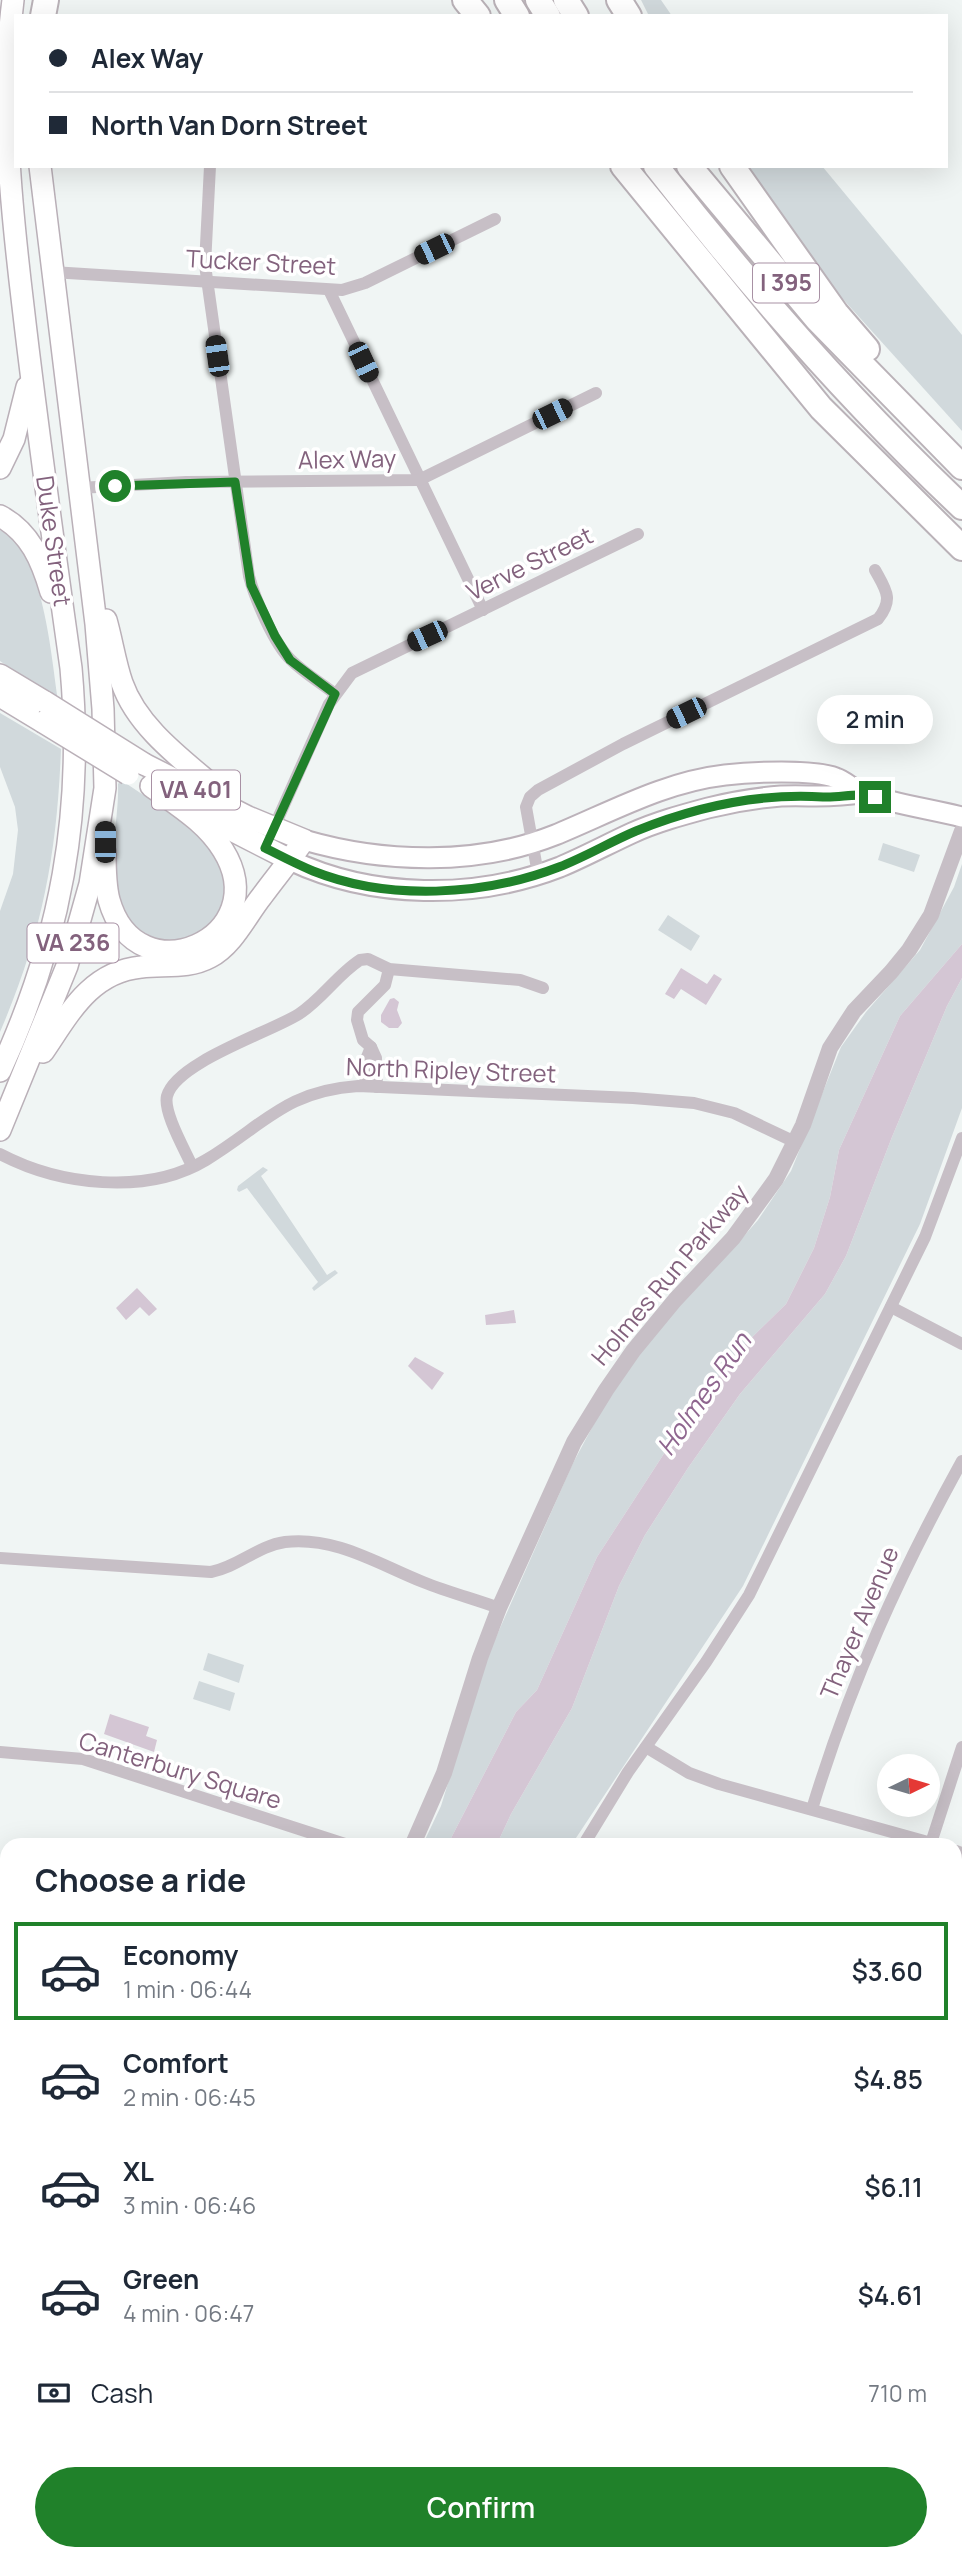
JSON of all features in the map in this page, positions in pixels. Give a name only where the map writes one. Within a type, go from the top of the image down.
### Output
[{"type":"highway","points":[[465,0],[476,14]]},
{"type":"highway","points":[[605,168],[797,380]]},
{"type":"highway","name":"I 395","points":[[625,168],[797,380],[871,460],[962,548]]},
{"type":"highway","points":[[658,168],[706,231],[796,335],[858,403],[962,507]]},
{"type":"highway","name":"I 395","points":[[691,168],[817,319],[962,467]]},
{"type":"highway","points":[[733,168],[836,313],[870,353],[888,394]]},
{"type":"main road","name":"Duke Street","points":[[0,1071],[34,989],[55,914],[68,852],[76,772],[71,668],[30,371],[11,179],[8,110],[13,0]]},
{"type":"main road","points":[[0,62],[10,36]]},
{"type":"main road","name":"Duke Street","points":[[0,1130],[45,1023],[73,946],[96,856],[105,789],[102,696],[40,168]]},
{"type":"main road","points":[[0,468],[20,422],[30,371]]},
{"type":"main road","points":[[0,516],[24,534],[40,561],[71,668]]},
{"type":"main road","points":[[87,553],[123,685],[140,715],[157,735],[248,817]]},
{"type":"main road","name":"VA 401","points":[[0,675],[44,712],[136,769],[304,840],[353,852],[421,857],[464,855],[554,835],[645,795],[677,785],[723,775],[769,772],[837,778],[860,793],[962,817]]},
{"type":"main road","name":"VA 401","points":[[0,696],[44,712]]},
{"type":"main road","name":"VA 401","points":[[136,769],[151,786],[314,872],[383,888],[452,890],[538,874],[560,867],[661,821],[708,808],[752,799],[806,796],[835,798],[860,793]]},
{"type":"main road","points":[[105,789],[106,887],[118,922],[136,941],[155,950],[192,949],[214,936],[227,918],[234,892],[231,866],[215,838],[199,822],[151,786]]},
{"type":"main road","points":[[16,1091],[68,1013],[89,989],[130,969],[183,965],[209,958],[234,934],[304,840]]},
{"type":"street","points":[[210,168],[205,252],[207,281],[251,585],[275,636],[290,660],[335,694]]},
{"type":"street","name":"Tucker Street","points":[[52,272],[342,290],[365,283],[495,219]]},
{"type":"street","points":[[329,290],[483,610]]},
{"type":"street","name":"Alex Way","points":[[79,488],[235,482],[419,480],[596,393]]},
{"type":"street","name":"Verve Street","points":[[265,848],[335,694],[347,677],[360,667],[638,534]]},
{"type":"street","points":[[538,874],[526,807],[530,797],[538,790],[623,744],[878,619],[887,608],[887,592],[875,570]]},
{"type":"street","name":"Holmes Run Parkway","points":[[416,1838],[444,1773],[480,1658],[499,1608],[566,1458],[606,1390],[650,1328],[747,1221],[776,1179],[796,1142],[830,1048],[854,1011],[909,950],[931,915],[962,831]]},
{"type":"street","points":[[192,1166],[167,1105],[170,1090],[212,1056],[299,1014],[360,960],[368,959],[389,969],[520,980],[543,988]]},
{"type":"street","points":[[371,1086],[367,1057],[371,1047],[363,1040],[358,1030],[358,1012],[385,985],[389,969]]},
{"type":"street","name":"North Ripley Street","points":[[0,1154],[51,1175],[94,1182],[138,1181],[192,1166],[220,1151],[281,1108],[315,1093],[341,1087],[371,1086],[694,1103],[734,1113],[796,1142]]},
{"type":"street","points":[[588,1838],[628,1772],[725,1635],[749,1595],[934,1216],[962,1138]]},
{"type":"street","points":[[891,1307],[962,1344]]},
{"type":"street","name":"Thayer Avenue","points":[[812,1809],[835,1737],[879,1623],[901,1575],[962,1461]]},
{"type":"street","points":[[0,1558],[211,1572],[231,1566],[270,1546],[296,1541],[316,1542],[351,1551],[426,1584],[499,1608]]},
{"type":"street","points":[[646,1747],[690,1773],[912,1838]]},
{"type":"street","points":[[935,1838],[962,1747]]},
{"type":"street","name":"Canterbury Square","points":[[0,1752],[83,1759],[327,1838]]},
{"type":"shaded area","points":[[641,0],[661,0],[671,14],[648,14]]},
{"type":"shaded area","points":[[749,168],[824,168],[962,335],[962,431],[832,287]]},
{"type":"shaded area","points":[[0,530],[15,542],[27,560],[36,582],[48,633],[58,700],[0,661]]},
{"type":"shaded area","points":[[0,713],[61,749],[56,824],[45,894],[27,961],[0,1032],[0,911],[13,874],[18,830],[15,807],[0,767]]},
{"type":"shaded area","points":[[121,780],[200,833],[226,870],[223,915],[189,942],[165,941],[151,937],[133,924],[121,908],[113,869],[118,784]]},
{"type":"shaded area","points":[[883,843],[920,855],[914,872],[878,860]]},
{"type":"shaded area","points":[[962,864],[962,944],[900,1016],[839,1150],[830,1197],[814,1248],[786,1304],[738,1351],[689,1415],[597,1557],[537,1690],[516,1712],[451,1838],[426,1838],[441,1806],[485,1662],[572,1465],[603,1407],[642,1348],[680,1302],[758,1220],[791,1171],[841,1047],[866,1012],[920,950],[954,887]]},
{"type":"shaded area","points":[[668,915],[700,936],[691,951],[658,930]]},
{"type":"shaded area","points":[[962,944],[962,978],[947,1006],[892,1137],[846,1256],[825,1294],[740,1394],[645,1535],[619,1586],[572,1708],[500,1838],[451,1838],[516,1712],[537,1690],[597,1557],[689,1415],[738,1351],[786,1304],[814,1248],[830,1197],[839,1150],[900,1016]]},
{"type":"shaded area","points":[[681,968],[707,984],[714,974],[722,979],[706,1005],[681,989],[674,999],[665,994]]},
{"type":"shaded area","points":[[962,978],[962,1108],[920,1224],[743,1586],[576,1838],[500,1838],[572,1708],[619,1586],[645,1535],[740,1394],[825,1294],[846,1256],[947,1006]]},
{"type":"shaded area","points":[[394,998],[399,1002],[397,1010],[402,1023],[398,1028],[389,1028],[381,1022],[381,1015],[390,999]]},
{"type":"shaded area","points":[[263,1167],[268,1170],[261,1176],[327,1275],[335,1270],[338,1273],[314,1291],[312,1288],[318,1282],[247,1188],[239,1192],[237,1190],[238,1186]]},
{"type":"shaded area","points":[[137,1288],[157,1309],[149,1316],[140,1307],[126,1320],[116,1308]]},
{"type":"shaded area","points":[[514,1310],[516,1323],[486,1325],[485,1315]]},
{"type":"shaded area","points":[[415,1357],[444,1373],[432,1390],[408,1366]]},
{"type":"shaded area","points":[[208,1653],[244,1665],[239,1683],[203,1670]]},
{"type":"shaded area","points":[[199,1681],[235,1693],[230,1711],[193,1699]]},
{"type":"shaded area","points":[[110,1714],[149,1727],[146,1736],[157,1740],[154,1752],[104,1734]]},
{"type":"route","points":[[115,486],[235,482],[251,585],[279,646],[290,660],[335,694],[265,848],[314,872],[383,888],[452,890],[529,877],[560,867],[661,821],[726,803],[781,796],[835,798],[860,793],[875,797]]},
{"type":"water label","name":"Holmes Run","points":[[704,1394]]}]
